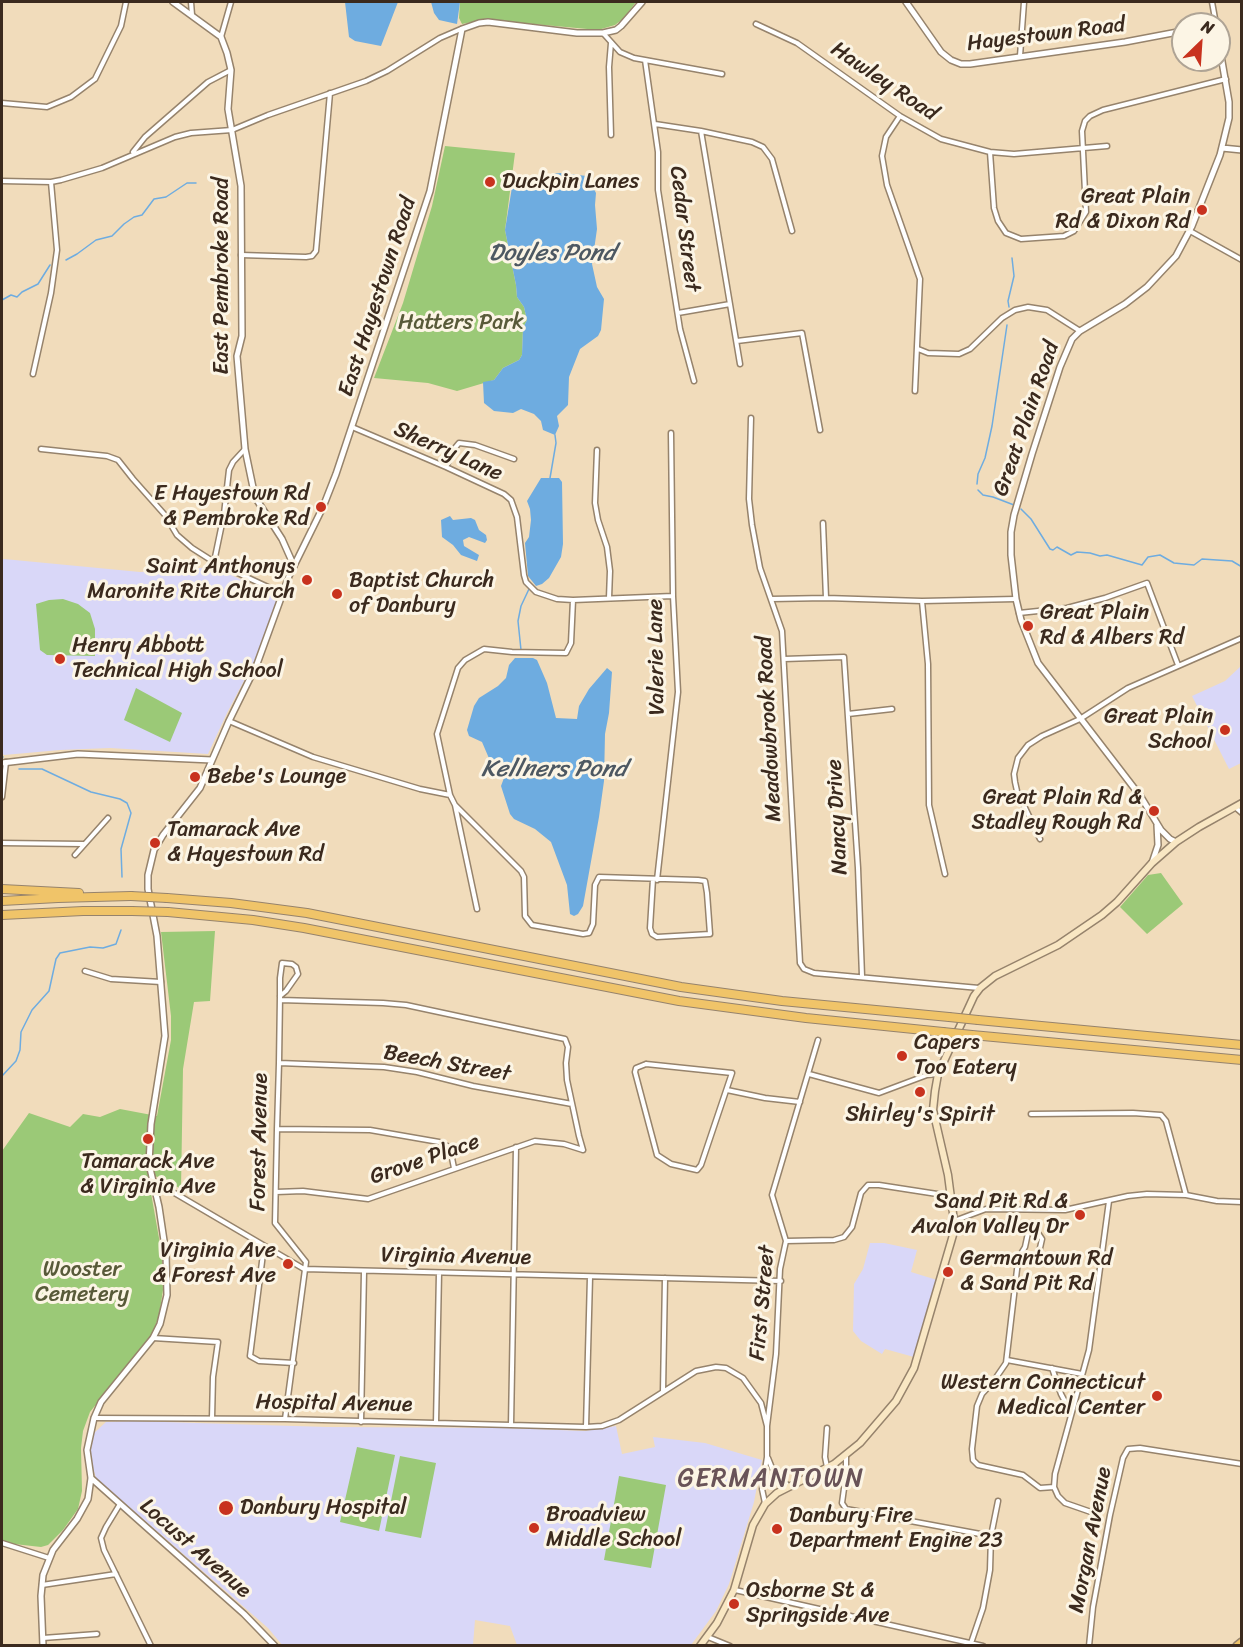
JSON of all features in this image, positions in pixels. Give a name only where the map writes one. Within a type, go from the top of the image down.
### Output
[{"type":"highway","points":[[2,889],[66,891],[116,896]]},
{"type":"highway","points":[[2,901],[131,896],[231,903],[307,914],[681,987],[782,1001],[1242,1045]]},
{"type":"highway","points":[[2,917],[58,912],[132,911],[253,920],[312,929],[688,1003],[972,1035],[1242,1060]]},
{"type":"main road","points":[[700,1646],[734,1590],[755,1519],[765,1504],[777,1493],[846,1456],[896,1401],[918,1358],[949,1252],[954,1221],[948,1175],[933,1110],[939,1074],[980,988],[995,976],[1058,945],[1102,915],[1117,902],[1152,863],[1176,842],[1199,826],[1238,805]]},
{"type":"main road","points":[[1238,1646],[1242,1642]]},
{"type":"street","points":[[2,103],[47,107],[71,97],[95,80],[121,26],[126,2]]},
{"type":"street","points":[[174,2],[221,37],[231,2]]},
{"type":"street","points":[[190,2],[192,15]]},
{"type":"street","points":[[2,181],[51,182],[102,168],[133,153],[191,133],[232,130],[366,81],[387,71],[440,38],[479,23],[488,22],[577,33],[603,33],[616,30],[642,2]]},
{"type":"street","name":"Hayestown Road","points":[[906,2],[942,52],[956,62],[970,64],[1171,33]]},
{"type":"street","points":[[1020,56],[1024,2]]},
{"type":"street","name":"Hawley Road","points":[[756,24],[797,42],[900,116],[941,139],[990,152],[1014,154],[1107,146]]},
{"type":"street","name":"East Hayestown Road","points":[[94,1418],[102,1402],[153,1338],[164,1310],[168,1277],[163,1230],[149,1164],[165,1036],[157,936],[148,889],[150,862],[162,835],[198,791],[257,664],[294,566],[327,498],[430,191],[462,29]]},
{"type":"street","points":[[603,33],[620,52],[634,58],[722,74]]},
{"type":"street","name":"East Pembroke Road","points":[[221,37],[231,70],[228,109],[241,186],[242,336],[237,356],[237,372],[245,449],[255,497],[282,539],[294,566]]},
{"type":"street","points":[[611,43],[609,67],[611,135]]},
{"type":"street","name":"Cedar Street","points":[[645,60],[658,152],[658,190],[678,313],[693,381]]},
{"type":"street","points":[[133,153],[144,137],[208,82],[231,70]]},
{"type":"street","name":"Great Plain Road","points":[[1176,842],[1170,839],[1157,823],[1141,797],[1038,663],[1019,613],[1011,555],[1014,515],[1066,350],[1080,331],[1125,304],[1147,287],[1176,256],[1190,231],[1222,148],[1229,110],[1225,72]]},
{"type":"street","points":[[990,152],[994,208],[998,221],[1006,233],[1021,239],[1064,236],[1074,231],[1086,212],[1082,131],[1085,121],[1090,116],[1103,110],[1226,78]]},
{"type":"street","points":[[241,255],[306,257],[316,251],[330,93]]},
{"type":"street","points":[[900,116],[886,137],[882,156],[887,184],[920,279],[915,391]]},
{"type":"street","points":[[655,124],[701,131],[752,142],[763,147],[772,159],[792,231]]},
{"type":"street","points":[[701,131],[740,364]]},
{"type":"street","points":[[1222,148],[1242,150]]},
{"type":"street","points":[[33,374],[51,293],[57,250],[51,182]]},
{"type":"street","points":[[1190,231],[1242,260]]},
{"type":"street","points":[[678,313],[730,304]]},
{"type":"street","points":[[918,349],[928,353],[959,354],[970,349],[1002,318],[1015,310],[1028,307],[1047,310],[1080,331]]},
{"type":"street","points":[[737,341],[801,333],[820,430]]},
{"type":"street","name":"Meadowbrook Road","points":[[751,418],[750,510],[760,568],[782,631],[800,957],[804,969],[814,973],[862,976]]},
{"type":"street","name":"Sherry Lane","points":[[352,427],[504,494],[514,505],[526,582],[536,592],[548,597],[573,600],[673,596]]},
{"type":"street","name":"Valerie Lane","points":[[655,879],[705,881],[710,934],[657,937],[652,934],[650,928],[655,879],[678,692],[673,596],[672,433]]},
{"type":"street","points":[[446,467],[459,443],[475,445],[514,459]]},
{"type":"street","points":[[41,449],[107,456],[118,460],[165,515],[177,535],[192,548],[214,562],[283,594]]},
{"type":"street","points":[[214,562],[230,471],[233,462],[245,449]]},
{"type":"street","points":[[597,450],[595,503],[607,548],[610,571],[609,598]]},
{"type":"street","points":[[823,523],[826,598]]},
{"type":"street","points":[[1019,613],[1067,608],[1106,598],[1147,583],[1178,665]]},
{"type":"street","points":[[771,598],[921,602],[1016,599]]},
{"type":"street","points":[[477,909],[437,734],[458,668],[465,660],[484,649],[566,653],[571,643],[573,600]]},
{"type":"street","points":[[921,602],[928,664],[928,805],[945,874]]},
{"type":"street","points":[[1040,839],[1017,791],[1014,774],[1018,758],[1023,750],[1034,740],[1080,719],[1128,688],[1242,638]]},
{"type":"street","name":"Nancy Drive","points":[[784,659],[844,657],[862,976]]},
{"type":"street","points":[[848,714],[892,709]]},
{"type":"street","points":[[229,721],[313,757],[420,789],[450,795]]},
{"type":"street","points":[[2,797],[4,763],[38,757],[96,754],[212,760]]},
{"type":"street","points":[[455,805],[521,871],[524,877],[525,916],[531,925],[583,934],[589,933],[593,924],[595,885],[599,877],[655,879]]},
{"type":"street","points":[[1238,805],[1242,813]]},
{"type":"street","points":[[75,855],[108,818]]},
{"type":"street","points":[[1152,863],[1158,845],[1157,823]]},
{"type":"street","points":[[2,843],[83,844]]},
{"type":"street","name":"Forest Avenue","points":[[280,998],[298,974],[296,967],[292,964],[282,963],[280,998],[275,1223],[306,1262],[285,1419]]},
{"type":"street","points":[[85,971],[111,979],[162,982]]},
{"type":"street","points":[[862,976],[980,988]]},
{"type":"street","points":[[280,998],[406,1005],[565,1039],[568,1047],[567,1080],[572,1104]]},
{"type":"street","name":"First Street","points":[[765,1504],[762,1488],[776,1354],[780,1269],[786,1241],[772,1195],[819,1040]]},
{"type":"street","name":"Beech Street","points":[[279,1063],[395,1068],[472,1086],[572,1104]]},
{"type":"street","points":[[646,1064],[725,1071],[732,1073],[727,1090],[701,1165],[696,1170],[691,1170],[660,1159],[654,1147],[635,1072],[636,1068],[646,1064]]},
{"type":"street","points":[[809,1074],[879,1093],[920,1077],[939,1074]]},
{"type":"street","points":[[727,1090],[800,1102]]},
{"type":"street","name":"Grove Place","points":[[276,1192],[303,1191],[368,1198],[535,1141],[584,1150],[572,1104]]},
{"type":"street","points":[[1031,1114],[1161,1115],[1166,1121],[1186,1195]]},
{"type":"street","points":[[277,1129],[370,1130],[439,1142],[447,1146],[454,1168]]},
{"type":"street","points":[[511,1425],[516,1146]]},
{"type":"street","name":"Virginia Avenue","points":[[153,1184],[166,1188],[304,1269],[781,1281]]},
{"type":"street","points":[[786,1241],[834,1240],[844,1237],[852,1227],[861,1193],[868,1185],[950,1196]]},
{"type":"street","points":[[954,1221],[993,1209],[1065,1210],[1147,1194],[1186,1195],[1217,1201],[1242,1202]]},
{"type":"street","points":[[1091,1512],[1065,1503],[1058,1496],[1054,1487],[1055,1474],[1093,1326],[1109,1201]]},
{"type":"street","points":[[1022,1252],[1033,1260],[1038,1257],[1042,1239],[1038,1233],[1028,1233],[1018,1261],[1006,1360],[993,1382],[982,1394],[977,1406],[972,1449],[973,1460],[978,1465],[1018,1473],[1040,1488],[1054,1487]]},
{"type":"street","points":[[264,1246],[250,1356],[259,1361],[294,1362]]},
{"type":"street","points":[[361,1422],[364,1272]]},
{"type":"street","points":[[436,1423],[439,1273]]},
{"type":"street","points":[[586,1427],[590,1277]]},
{"type":"street","points":[[663,1392],[665,1278]]},
{"type":"street","points":[[153,1338],[218,1342],[213,1377],[212,1418]]},
{"type":"street","points":[[1006,1360],[1082,1374]]},
{"type":"street","name":"Hospital Avenue","points":[[94,1418],[285,1419],[602,1426],[619,1420],[696,1371],[716,1367],[726,1368],[743,1378],[761,1403],[767,1426]]},
{"type":"street","points":[[1052,1368],[1071,1414]]},
{"type":"street","points":[[43,1646],[42,1585],[49,1558],[82,1513],[88,1498],[92,1478],[87,1450],[94,1418]]},
{"type":"street","points":[[827,1428],[825,1457],[827,1467]]},
{"type":"street","name":"Morgan Avenue","points":[[1089,1646],[1093,1607],[1110,1515],[1123,1458],[1128,1449],[1140,1448],[1242,1464]]},
{"type":"street","points":[[846,1456],[842,1496],[846,1509],[991,1536]]},
{"type":"street","points":[[767,1457],[772,1468],[789,1487]]},
{"type":"street","name":"Locust Avenue","points":[[92,1478],[239,1609],[275,1646]]},
{"type":"street","points":[[971,1644],[983,1608],[990,1570],[991,1536],[998,1501]]},
{"type":"street","points":[[120,1504],[101,1538],[104,1550],[152,1646]]},
{"type":"street","points":[[2,1543],[49,1558]]},
{"type":"street","points":[[42,1585],[116,1574]]},
{"type":"street","points":[[734,1590],[983,1646]]},
{"type":"street","points":[[43,1638],[97,1634]]},
{"type":"street","points":[[707,1636],[730,1646]]},
{"type":"shaded area","points":[[2,560],[140,572],[214,567],[278,597],[258,654],[208,754],[110,748],[4,755],[2,753]]},
{"type":"shaded area","name":"Great Plain School","points":[[1241,666],[1241,763],[1229,769],[1192,696],[1225,681]]},
{"type":"shaded area","points":[[870,1243],[884,1243],[917,1250],[911,1272],[937,1280],[914,1357],[885,1349],[882,1354],[861,1341],[853,1331],[854,1284],[863,1269]]},
{"type":"shaded area","name":"Broadview Middle School","points":[[106,1422],[585,1431],[616,1426],[622,1454],[655,1447],[653,1437],[705,1443],[762,1460],[754,1502],[729,1584],[716,1611],[691,1645],[517,1645],[510,1626],[475,1620],[473,1645],[283,1646],[268,1628],[96,1478],[89,1455],[93,1434]]},
{"type":"green space","points":[[460,2],[636,2],[624,18],[615,25],[598,30],[501,21],[477,21],[462,24],[459,18]]},
{"type":"green space","name":"Hatters Park","points":[[445,146],[515,153],[505,230],[517,297],[524,307],[527,320],[523,328],[522,355],[519,360],[503,368],[494,380],[457,391],[428,383],[374,378],[403,303],[432,206]]},
{"type":"green space","points":[[63,599],[78,604],[90,613],[95,629],[95,656],[47,655],[40,650],[36,604]]},
{"type":"green space","points":[[136,688],[182,713],[170,742],[124,720]]},
{"type":"green space","points":[[1161,873],[1183,904],[1147,934],[1120,907],[1148,875]]},
{"type":"green space","name":"Wooster Cemetery","points":[[215,931],[210,1001],[194,1002],[183,1069],[181,1189],[160,1177],[148,1176],[162,1255],[163,1290],[159,1316],[152,1334],[90,1412],[83,1431],[82,1491],[78,1509],[63,1530],[48,1545],[41,1547],[5,1543],[2,1541],[2,1151],[29,1113],[70,1127],[83,1114],[100,1117],[120,1109],[157,1116],[171,1040],[171,1016],[161,932]]},
{"type":"green space","points":[[357,1447],[395,1455],[379,1531],[340,1522]]},
{"type":"green space","points":[[400,1456],[436,1463],[421,1538],[385,1531]]},
{"type":"green space","points":[[619,1476],[666,1485],[651,1568],[604,1560]]},
{"type":"water","points":[[345,2],[398,2],[381,46],[355,41],[349,37]]},
{"type":"water","points":[[431,2],[460,2],[457,24],[439,20]]},
{"type":"water","name":"Doyles Pond","points":[[560,173],[587,176],[596,193],[597,229],[592,264],[597,287],[604,299],[601,330],[598,336],[580,349],[569,377],[568,405],[557,416],[559,426],[555,435],[543,430],[541,421],[534,414],[521,409],[513,413],[494,411],[484,403],[483,382],[494,380],[503,368],[519,360],[522,355],[523,328],[527,320],[524,307],[517,297],[505,230],[513,181],[519,178]]},
{"type":"water","points":[[541,478],[559,478],[562,482],[563,544],[561,557],[549,578],[536,586],[528,576],[525,543],[529,537],[531,520],[527,501]]},
{"type":"water","points":[[450,516],[453,520],[471,518],[475,520],[479,530],[486,535],[485,543],[469,537],[463,540],[464,546],[479,555],[477,561],[461,555],[442,537],[441,520]]},
{"type":"water","name":"Kellners Pond","points":[[515,658],[537,660],[547,683],[556,718],[577,719],[579,706],[589,689],[607,668],[612,672],[599,817],[583,906],[574,916],[570,914],[567,885],[551,842],[535,829],[514,819],[510,814],[501,786],[504,778],[501,772],[491,763],[482,742],[469,736],[467,730],[474,706],[479,698],[506,678],[509,665]]},
{"type":"waterway","points":[[66,260],[96,240],[112,236],[124,224],[142,215],[154,199],[166,197],[187,183],[196,183]]},
{"type":"waterway","points":[[1009,307],[1008,301],[1014,276],[1012,258]]},
{"type":"waterway","points":[[2,300],[11,295],[17,297],[38,284],[50,265]]},
{"type":"waterway","points":[[977,484],[992,426],[1007,325]]},
{"type":"waterway","points":[[550,478],[556,443],[555,435]]},
{"type":"waterway","points":[[978,490],[983,495],[1014,505]]},
{"type":"waterway","points":[[1021,509],[1031,519],[1050,549],[1057,547],[1071,555],[1077,552],[1107,555],[1142,565],[1148,557],[1160,555],[1174,563],[1194,565],[1202,559],[1232,561],[1242,567]]},
{"type":"waterway","points":[[521,650],[518,621],[521,606],[529,589]]},
{"type":"waterway","points":[[19,769],[42,769],[91,792],[127,803],[131,813],[121,849],[122,877]]},
{"type":"waterway","points":[[2,1076],[16,1061],[20,1050],[21,1032],[32,1010],[49,991],[56,959],[60,953],[90,947],[103,948],[116,944],[121,930]]},
{"type":"place","name":"Duckpin Lanes","points":[[490,182]]},
{"type":"place","name":"Great Plain Rd & Dixon Rd","points":[[1202,210]]},
{"type":"place","name":"E Hayestown Rd & Pembroke Rd","points":[[321,507]]},
{"type":"place","name":"Saint Anthonys Maronite Rite Church","points":[[307,580]]},
{"type":"place","name":"Baptist Church of Danbury","points":[[337,594]]},
{"type":"place","name":"Great Plain Rd & Albers Rd","points":[[1028,626]]},
{"type":"place","name":"Henry Abbott Technical High School","points":[[60,659]]},
{"type":"place","name":"Great Plain School","points":[[1225,730]]},
{"type":"place","name":"Bebe's Lounge","points":[[195,777]]},
{"type":"place","name":"Great Plain Rd & Stadley Rough Rd","points":[[1154,811]]},
{"type":"place","name":"Tamarack Ave & Hayestown Rd","points":[[155,843]]},
{"type":"place","name":"Capers Too Eatery","points":[[902,1056]]},
{"type":"place","name":"Shirley's Spirit","points":[[920,1092]]},
{"type":"place","name":"Tamarack Ave & Virginia Ave","points":[[148,1139]]},
{"type":"place","name":"Sand Pit Rd & Avalon Valley Dr","points":[[1080,1215]]},
{"type":"place","name":"Virginia Ave & Forest Ave","points":[[288,1264]]},
{"type":"place","name":"Germantown Rd & Sand Pit Rd","points":[[948,1272]]},
{"type":"place","name":"Western Connecticut Medical Center","points":[[1157,1396]]},
{"type":"place","name":"Danbury Hospital","points":[[226,1508]]},
{"type":"place","name":"Broadview Middle School","points":[[534,1528]]},
{"type":"place","name":"Danbury Fire Department Engine 23","points":[[777,1529]]},
{"type":"place","name":"Osborne St & Springside Ave","points":[[734,1604]]},
{"type":"district","name":"GERMANTOWN","points":[[771,1479]]}]
